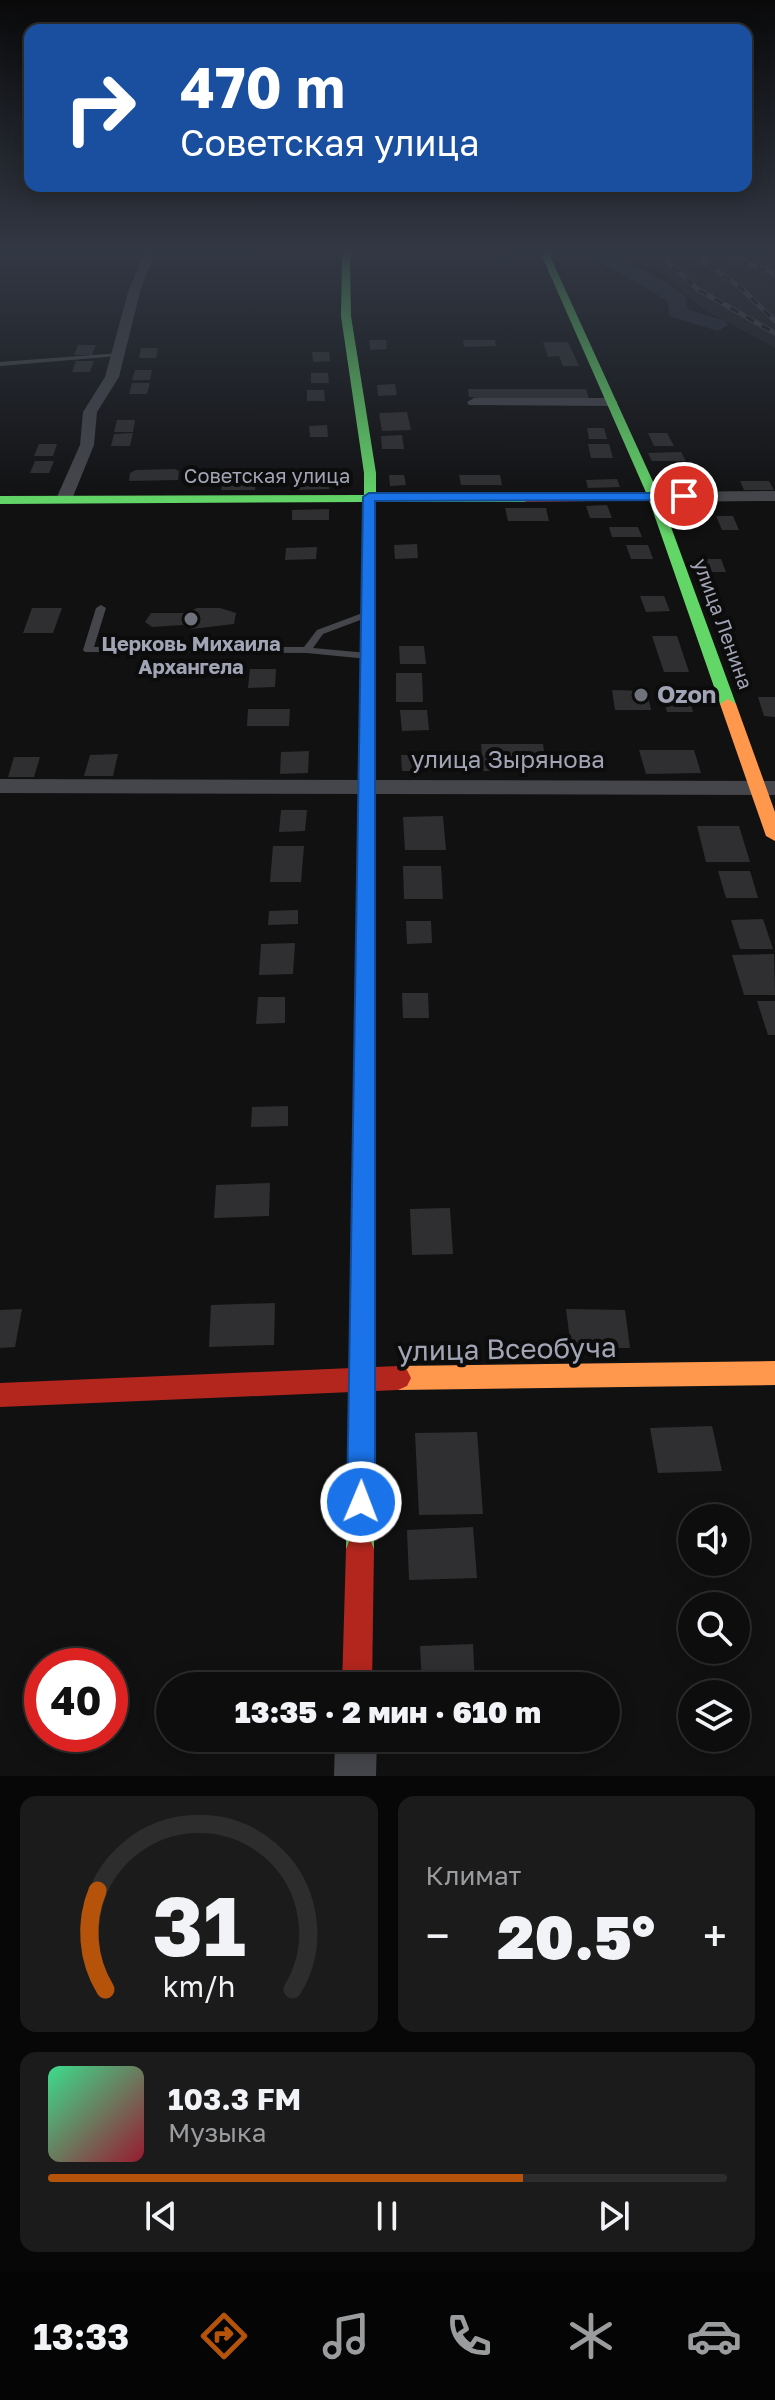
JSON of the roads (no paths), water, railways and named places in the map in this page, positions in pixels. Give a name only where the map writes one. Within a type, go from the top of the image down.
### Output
[{"type":"street","points":[[64,499],[87,445],[90,412],[112,377],[122,337]]},
{"type":"street","points":[[350,337],[356,365],[359,420],[370,473],[365,785],[363,1379],[357,1672]]},
{"type":"street","name":"улица Ленина","points":[[582,337],[654,497],[767,788],[775,836]]},
{"type":"street","points":[[474,402],[611,402]]},
{"type":"street","name":"Советская улица","points":[[0,500],[775,496]]},
{"type":"street","name":"улица Зырянова","points":[[0,786],[767,788]]},
{"type":"street","name":"улица Всеобуча","points":[[0,1395],[363,1379],[775,1373]]},
{"type":"street","points":[[355,1776],[356,1752]]},
{"type":"lane","points":[[0,364],[118,354]]},
{"type":"lane","points":[[101,608],[88,650],[307,650],[369,656]]},
{"type":"lane","points":[[307,650],[320,632],[369,614]]},
{"type":"place","name":"Церковь Михаила Архангела","points":[[191,619]]},
{"type":"place","name":"Ozon","points":[[641,695]]}]
